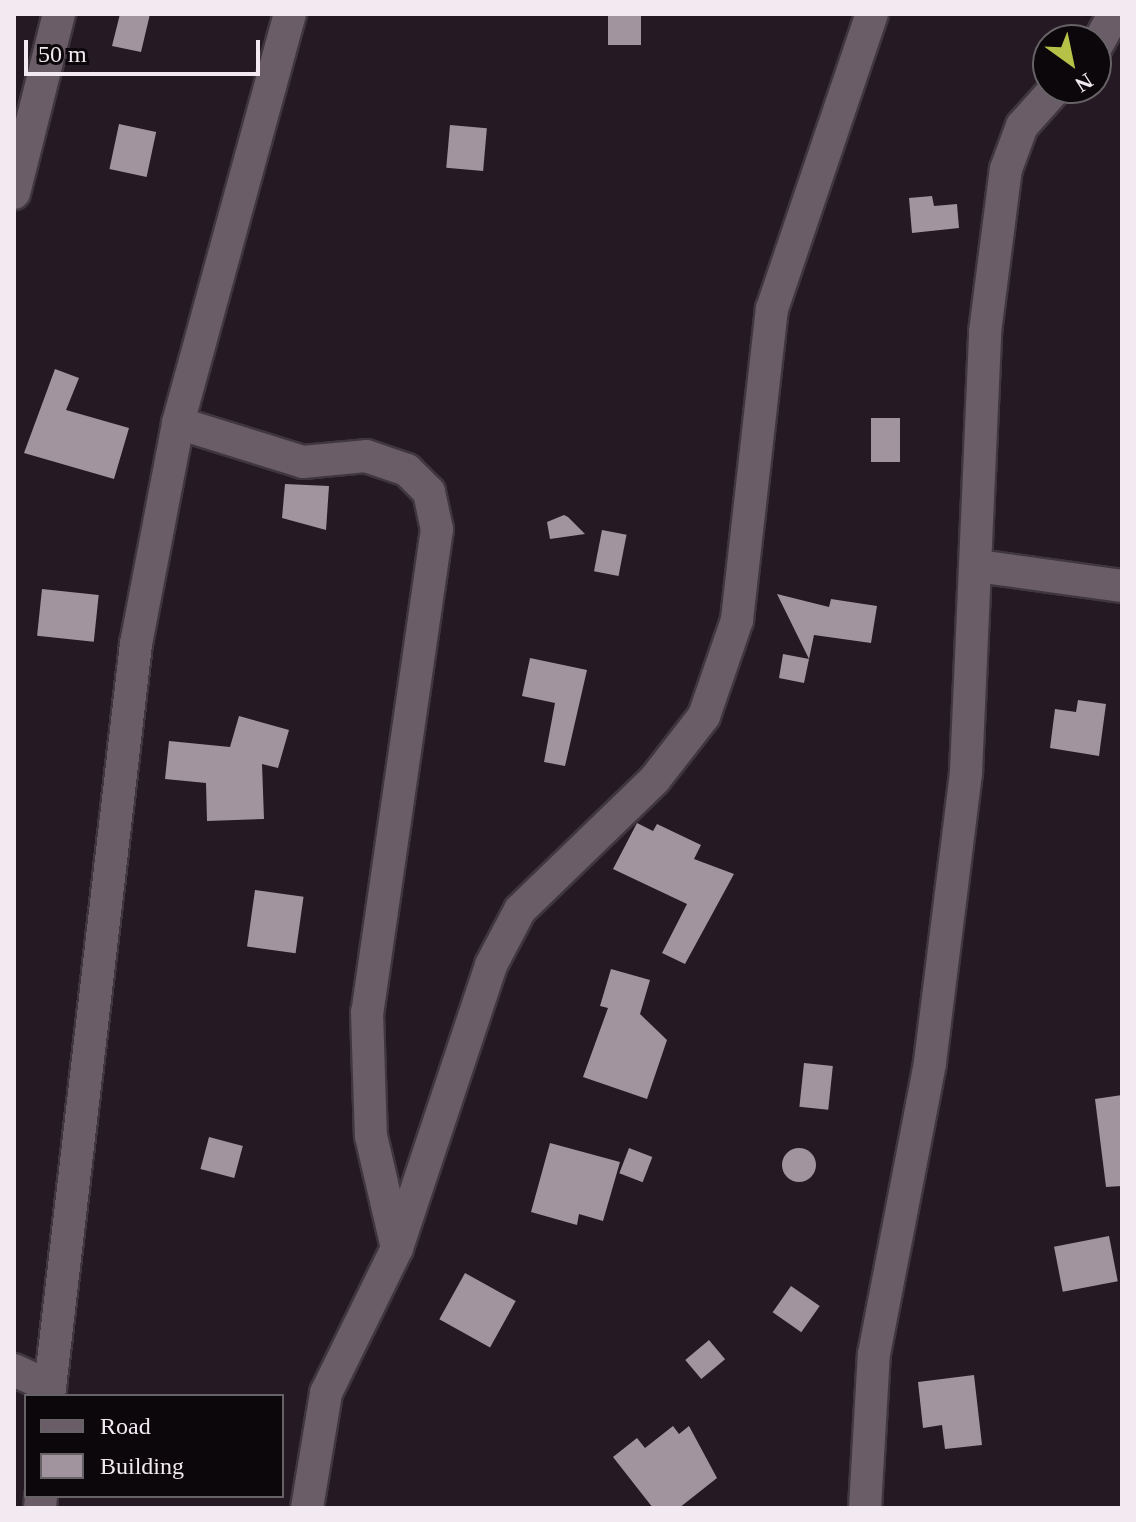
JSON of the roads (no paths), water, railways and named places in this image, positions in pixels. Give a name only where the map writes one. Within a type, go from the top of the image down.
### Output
[{"type":"street","points":[[14,193],[59,14]]},
{"type":"street","points":[[14,1370],[50,1392],[136,644],[178,423],[290,14]]},
{"type":"street","points":[[307,1508],[326,1393],[397,1248],[462,1042],[520,910],[655,779],[704,716],[737,620],[772,309],[872,14]]},
{"type":"street","points":[[865,1508],[874,1354],[930,1062],[966,772],[978,566],[985,332],[1006,169],[1022,126],[1042,104]]},
{"type":"street","points":[[178,423],[303,462],[366,456],[407,470],[429,492],[437,529],[367,1012],[371,1136],[397,1248]]},
{"type":"street","points":[[978,566],[1122,586]]}]
